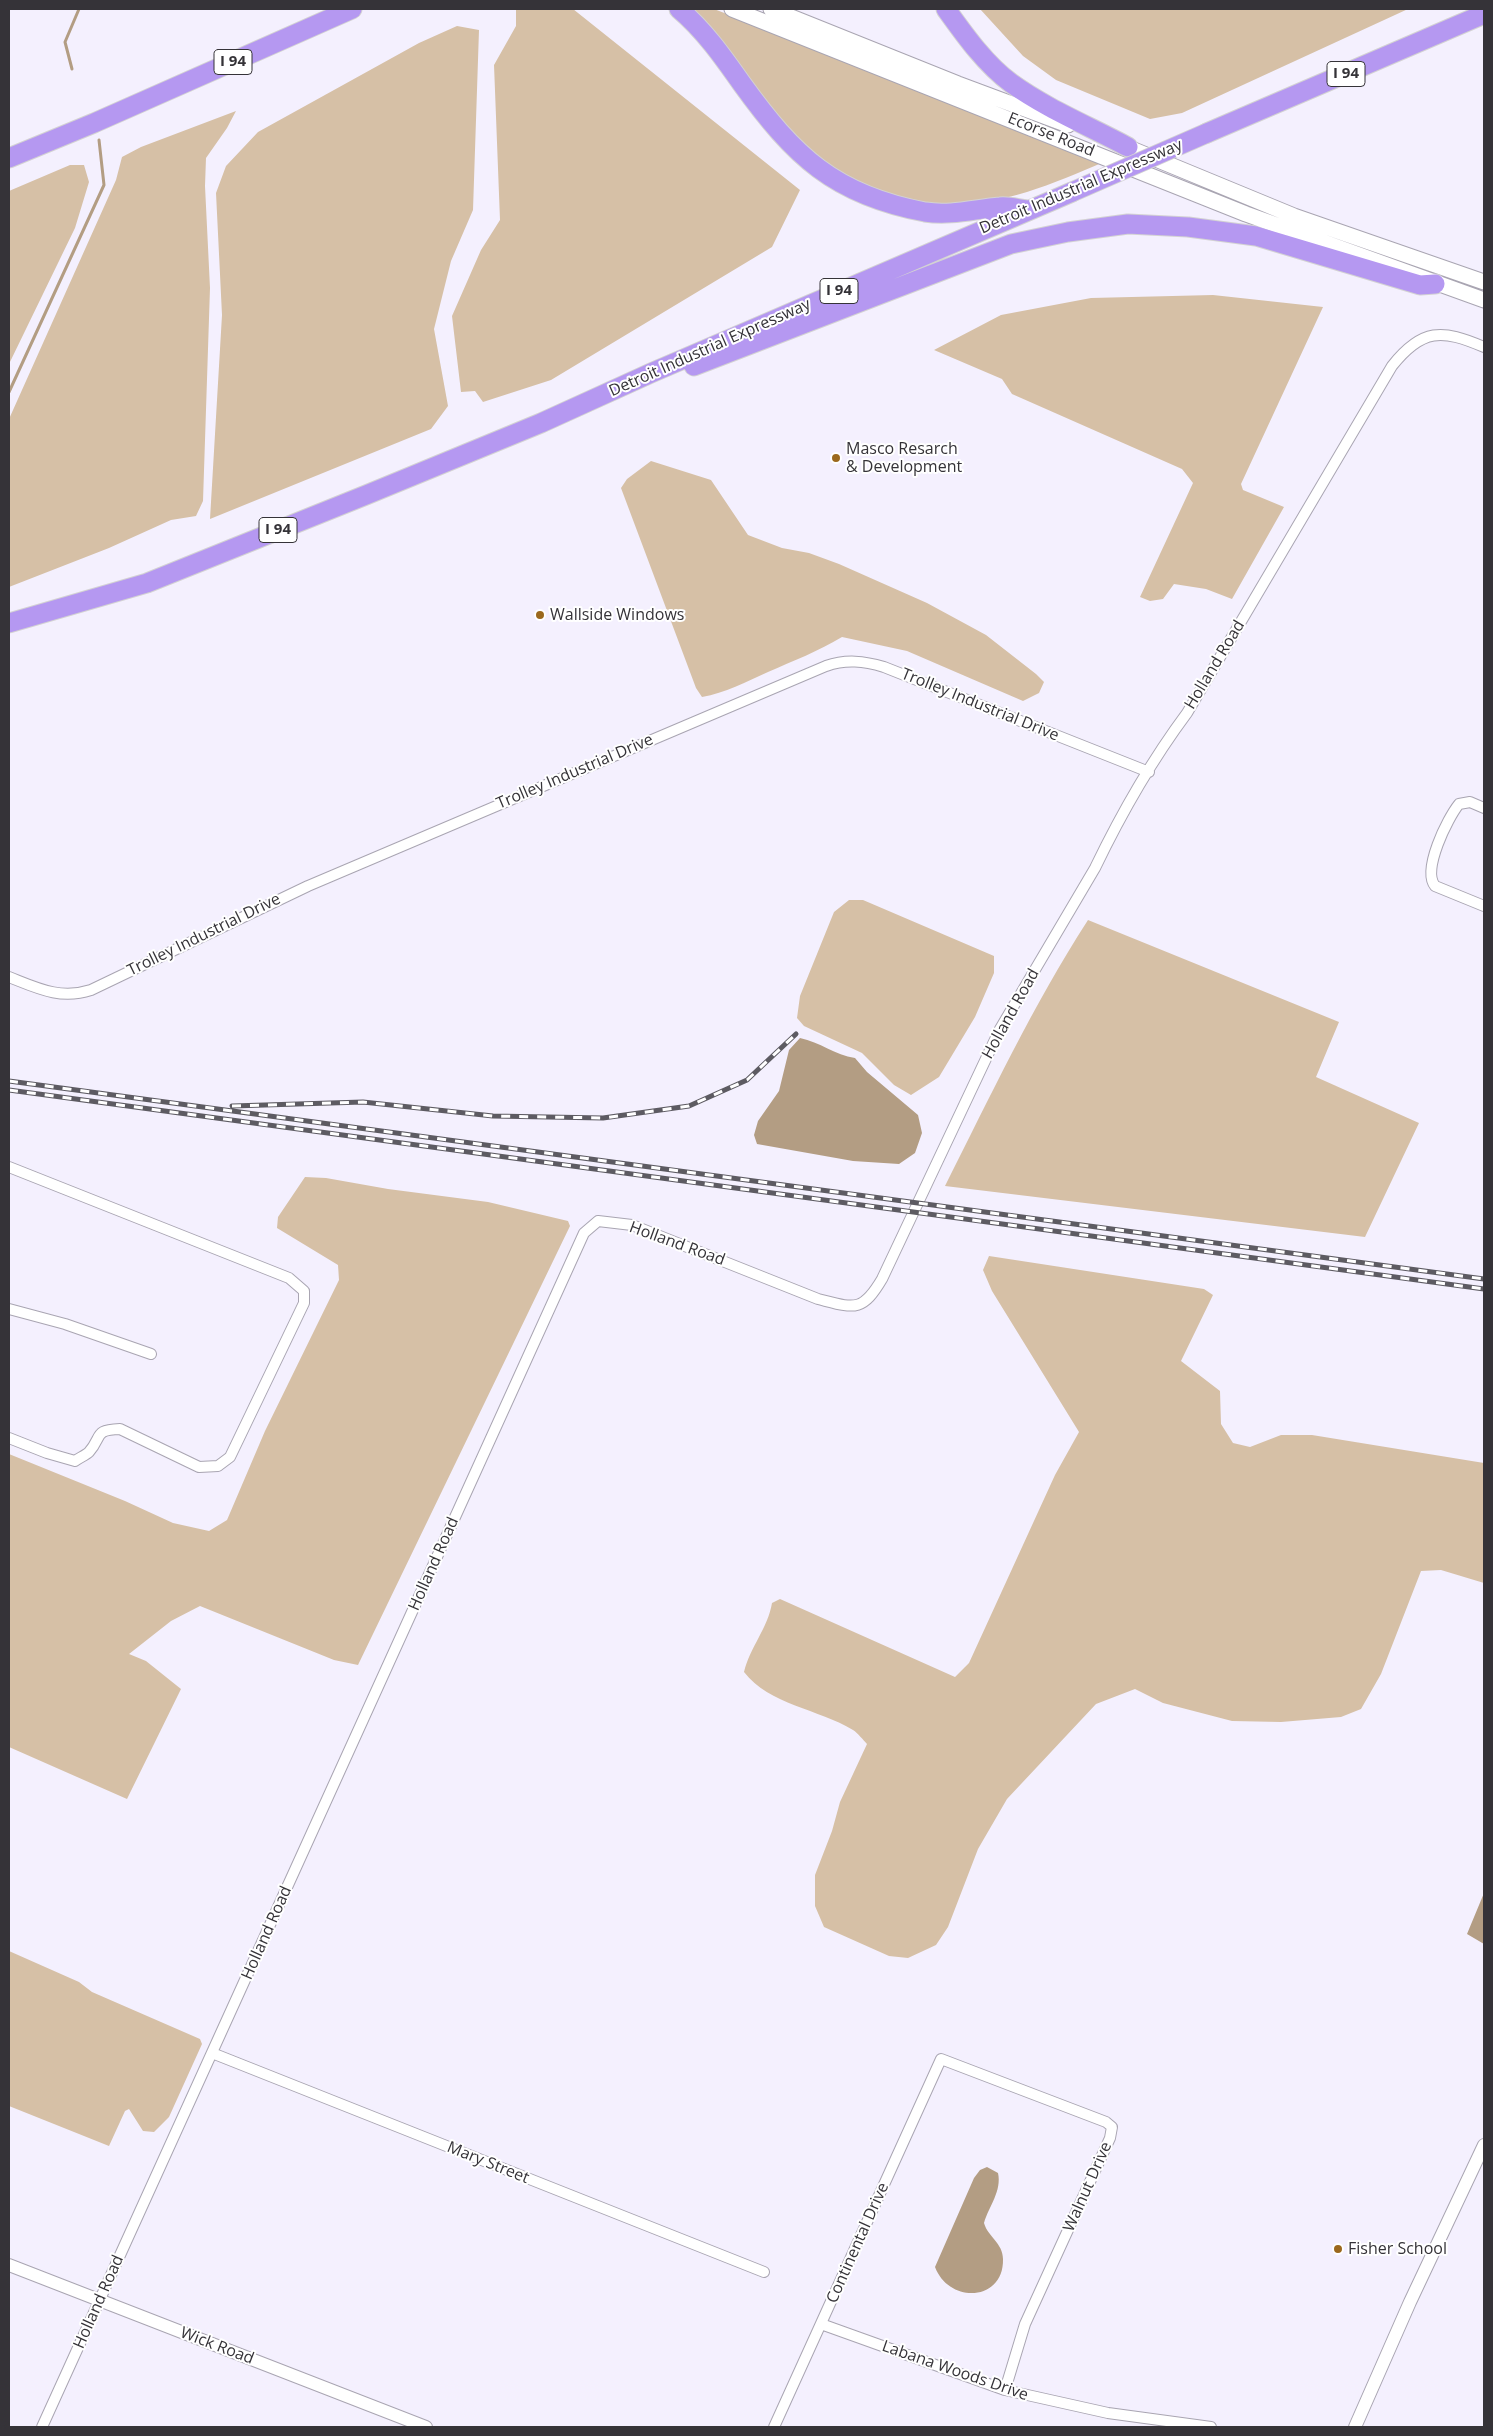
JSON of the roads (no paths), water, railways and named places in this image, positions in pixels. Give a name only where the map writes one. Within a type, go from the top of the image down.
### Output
[{"type":"highway","name":"I 94","points":[[9,158],[94,123],[352,9]]},
{"type":"highway","points":[[678,9],[703,32],[770,123],[790,145],[812,165],[836,181],[866,196],[894,205],[928,212],[959,213],[1003,207],[1028,210]]},
{"type":"highway","points":[[946,9],[986,59],[1009,82],[1040,102],[1128,147]]},
{"type":"highway","name":"Detroit Industrial Expressway","points":[[9,623],[147,583],[541,423],[650,373],[1484,14]]},
{"type":"highway","points":[[650,373],[700,365],[1011,244],[1068,232],[1128,224],[1188,227],[1256,236],[1420,285],[1435,284]]},
{"type":"main road","name":"Ecorse Road","points":[[732,9],[1237,210],[1435,284],[1484,300]]},
{"type":"main road","name":"Ecorse Road","points":[[771,9],[958,84],[1128,147],[1294,216],[1484,282]]},
{"type":"street","name":"Holland Road","points":[[42,2427],[586,1230],[598,1221],[632,1225],[818,1299],[850,1306],[858,1306],[868,1302],[882,1279],[1000,1029],[1148,772],[1187,713],[1392,366],[1410,345],[1435,336],[1461,337],[1484,346]]},
{"type":"street","name":"Trolley Industrial Drive","points":[[9,977],[56,994],[67,995],[91,990],[308,886],[818,669],[846,661],[855,660],[884,667],[1148,772]]},
{"type":"street","points":[[1484,808],[1470,802],[1459,804],[1433,860],[1431,881],[1435,886],[1484,906]]},
{"type":"street","points":[[9,1167],[289,1278],[304,1291],[304,1303],[230,1457],[218,1466],[199,1467],[120,1429],[108,1430],[98,1435],[89,1452],[75,1461],[47,1453],[9,1438]]},
{"type":"street","points":[[9,1309],[65,1324],[151,1354]]},
{"type":"street","name":"Mary Street","points":[[212,2053],[764,2272]]},
{"type":"street","name":"Continental Drive","points":[[774,2427],[940,2059]]},
{"type":"street","name":"Walnut Drive","points":[[940,2059],[1106,2122],[1112,2126],[1110,2138],[1025,2324],[1005,2390]]},
{"type":"street","points":[[1355,2427],[1410,2302],[1484,2145]]},
{"type":"street","name":"Wick Road","points":[[9,2265],[426,2427]]},
{"type":"street","name":"Labana Woods Drive","points":[[822,2324],[1005,2390],[1108,2413],[1211,2427]]},
{"type":"waterway","points":[[72,69],[65,42],[79,9]]},
{"type":"waterway","points":[[9,392],[104,185],[99,140]]},
{"type":"railway","points":[[232,1106],[363,1102],[493,1116],[603,1118],[689,1106],[747,1080],[796,1034]]},
{"type":"railway","points":[[9,1081],[1484,1279]]},
{"type":"railway","points":[[9,1090],[1484,1289]]},
{"type":"place","name":"Masco Resarch & Development","points":[[836,458]]},
{"type":"place","name":"Wallside Windows","points":[[540,615]]},
{"type":"place","name":"Fisher School","points":[[1338,2249]]}]
